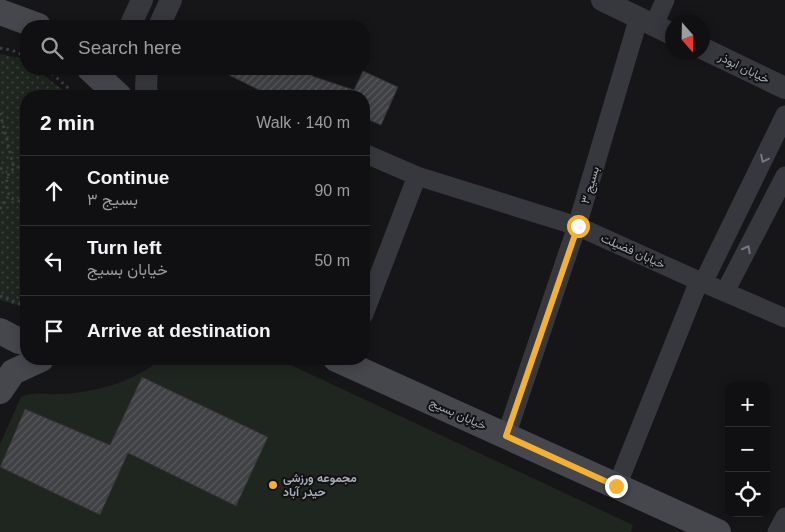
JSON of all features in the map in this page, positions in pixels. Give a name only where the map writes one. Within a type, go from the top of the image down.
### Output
[{"type":"main road","points":[[0,12],[22,20]]},
{"type":"main road","points":[[96,75],[113,90]]},
{"type":"main road","points":[[0,331],[20,341]]},
{"type":"main road","points":[[0,391],[13,372],[28,365]]},
{"type":"main road","name":"خیابان بسیج","points":[[353,365],[718,532]]},
{"type":"street","points":[[133,20],[142,0]]},
{"type":"street","points":[[162,20],[171,0]]},
{"type":"street","points":[[602,0],[655,25]]},
{"type":"street","name":"بسیج ۳","points":[[506,436],[578,226],[665,0]]},
{"type":"street","name":"خیابان ابوذر","points":[[710,52],[785,88]]},
{"type":"street","points":[[146,90],[147,75]]},
{"type":"street","points":[[616,486],[701,282],[785,115]]},
{"type":"street","name":"خیابان فضیلت","points":[[370,156],[417,176],[578,226],[785,318]]},
{"type":"street","points":[[370,298],[417,176]]},
{"type":"street","points":[[725,292],[785,176]]},
{"type":"street","points":[[777,532],[785,518]]},
{"type":"path","points":[[0,48],[20,54]]},
{"type":"path","points":[[53,75],[69,90]]},
{"type":"path","points":[[0,113],[14,168]]},
{"type":"path","points":[[20,167],[7,172],[2,185],[8,197],[12,200],[20,201]]},
{"type":"path","points":[[0,168],[7,172]]},
{"type":"path","points":[[0,208],[8,197]]},
{"type":"path","points":[[0,296],[20,304]]},
{"type":"shaded area","points":[[0,54],[20,58],[20,75],[43,75],[63,90],[20,90],[20,306],[0,300]]},
{"type":"shaded area","name":"مجموعه ورزشی حیدر آباد","points":[[153,365],[291,365],[633,525],[631,532],[0,532],[0,444],[21,397],[31,394],[73,393],[100,389],[126,380]]},
{"type":"building","points":[[370,74],[398,87],[381,125],[370,120],[370,90],[354,90],[361,75]]},
{"type":"building","points":[[229,75],[312,75],[354,90],[259,90]]},
{"type":"building","points":[[142,377],[268,437],[236,506],[128,453],[100,515],[0,467],[25,409],[110,445]]},
{"type":"place","name":"مجموعه ورزشی حیدر آباد","points":[[273,485]]},
{"type":"route","points":[[578,226],[506,436],[616,486]]}]
